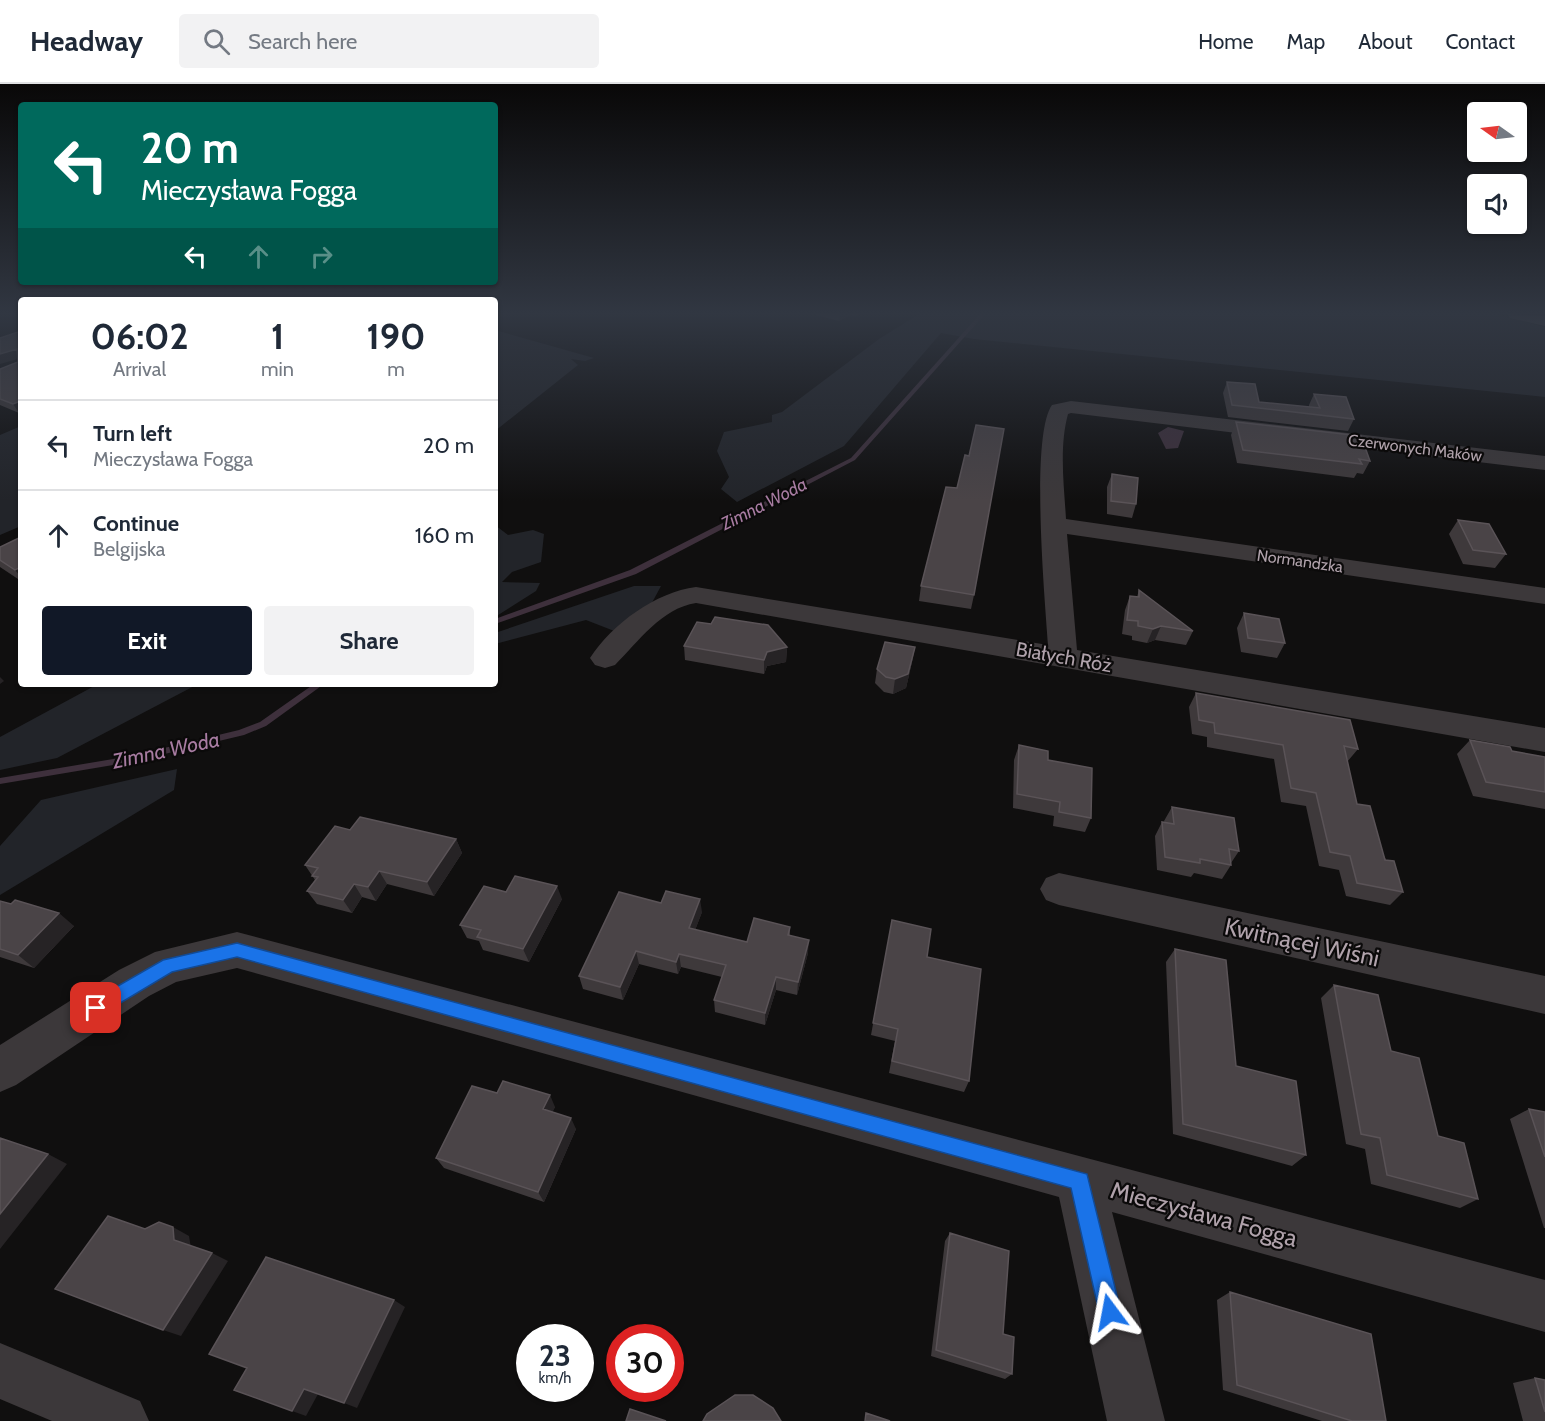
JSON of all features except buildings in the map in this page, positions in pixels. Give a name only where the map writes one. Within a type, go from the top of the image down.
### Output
[{"type":"street","name":"Czerwonych Maków","points":[[1056,525],[1052,491],[1054,422],[1059,409],[1071,407],[1545,463]]},
{"type":"street","name":"Normandzka","points":[[1056,525],[1545,596]]},
{"type":"street","points":[[1056,525],[1062,657]]},
{"type":"street","name":"Białych Róż","points":[[605,657],[663,604],[679,596],[696,595],[1545,740]]},
{"type":"street","name":"Kwitnącej Wiśni","points":[[1059,889],[1545,995]]},
{"type":"street","name":"Mieczysława Fogga","points":[[0,1070],[134,983],[169,965],[237,950],[1545,1306]]},
{"type":"street","points":[[1080,1181],[1136,1421]]},
{"type":"street","points":[[0,1371],[120,1421]]},
{"type":"shaded area","points":[[498,376],[564,376],[498,429]]},
{"type":"shaded area","points":[[829,376],[904,376],[844,446],[737,502],[721,489],[729,477],[717,451],[724,432],[772,422],[772,415],[782,412]]},
{"type":"shaded area","points":[[1342,376],[1545,376],[1545,397]]},
{"type":"shaded area","points":[[18,427],[18,527],[0,535],[0,435]]},
{"type":"shaded area","points":[[1168,427],[1184,431],[1178,448],[1166,449],[1158,433]]},
{"type":"shaded area","points":[[498,527],[508,535],[533,530],[544,534],[541,562],[512,572],[502,582],[540,583],[536,591],[498,615]]},
{"type":"shaded area","points":[[634,586],[661,586],[647,612],[622,634],[586,620],[498,643],[498,632]]},
{"type":"shaded area","points":[[92,687],[192,687],[57,758],[0,770],[0,737]]},
{"type":"shaded area","points":[[177,769],[174,790],[0,895],[0,846],[41,800]]},
{"type":"waterway","name":"Zimna Woda","points":[[498,621],[633,572],[853,459],[927,376]]},
{"type":"waterway","name":"Zimna Woda","points":[[0,781],[131,759],[241,733],[263,724],[316,687]]},
{"type":"route","points":[[96,1008],[134,983],[169,965],[209,954],[237,950],[1080,1181],[1110,1312]]}]
